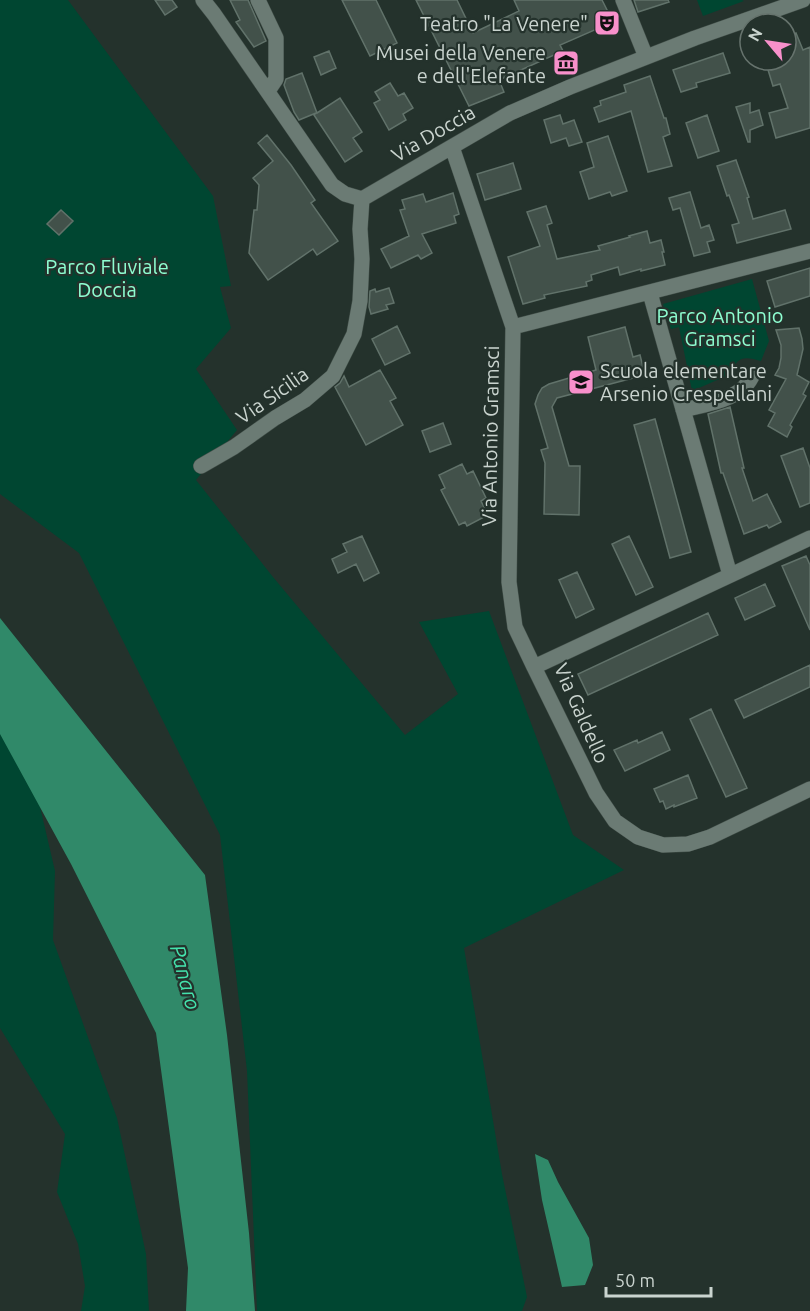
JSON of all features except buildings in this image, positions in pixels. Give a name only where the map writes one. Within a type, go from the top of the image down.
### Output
[{"type":"street","points":[[203,0],[332,185],[345,194],[362,199]]},
{"type":"street","points":[[258,0],[276,38],[276,79],[268,91]]},
{"type":"street","points":[[623,0],[646,57]]},
{"type":"street","name":"Via Doccia","points":[[362,199],[510,112],[695,38],[803,0]]},
{"type":"street","points":[[452,147],[513,327]]},
{"type":"street","name":"Via Sicilia","points":[[201,466],[305,400],[333,376],[354,334],[360,301],[362,199]]},
{"type":"street","name":"Via Antonio Gramsci","points":[[534,667],[515,627],[509,582],[513,327],[810,251]]},
{"type":"street","points":[[650,293],[730,575]]},
{"type":"street","points":[[683,410],[731,396],[743,389],[753,374]]},
{"type":"street","name":"Via Galdello","points":[[810,538],[534,667],[596,793],[615,821],[638,837],[663,844],[688,844],[710,837],[810,789]]},
{"type":"green space","name":"Parco Fluviale Doccia","points":[[0,0],[68,0],[213,196],[231,286],[220,287],[231,328],[196,369],[237,430],[196,480],[273,577],[405,735],[458,694],[419,622],[489,611],[573,835],[624,870],[464,948],[502,1174],[527,1297],[522,1311],[257,1311],[247,1071],[220,835],[79,553],[0,494]]},
{"type":"green space","points":[[697,0],[742,0],[744,1],[703,16]]},
{"type":"green space","name":"Parco Antonio Gramsci","points":[[752,279],[769,341],[761,361],[750,358],[742,359],[738,361],[731,374],[692,391],[679,327],[671,329],[663,304]]},
{"type":"green space","points":[[0,726],[34,781],[55,871],[53,940],[117,1118],[146,1254],[149,1311],[81,1311],[85,1286],[78,1244],[57,1192],[65,1134],[0,1028]]},
{"type":"water","name":"Panaro","points":[[0,618],[205,875],[227,1035],[249,1233],[255,1311],[186,1311],[188,1268],[156,1033],[71,864],[0,734]]},
{"type":"water","points":[[535,1154],[548,1160],[589,1238],[593,1265],[585,1285],[562,1287],[542,1200]]},
{"type":"place","name":"Teatro \"La Venere\"","points":[[607,23]]},
{"type":"place","name":"Musei della Venere e dell'Elefante","points":[[566,63]]},
{"type":"place","name":"Scuola elementare Arsenio Crespellani","points":[[581,382]]}]
